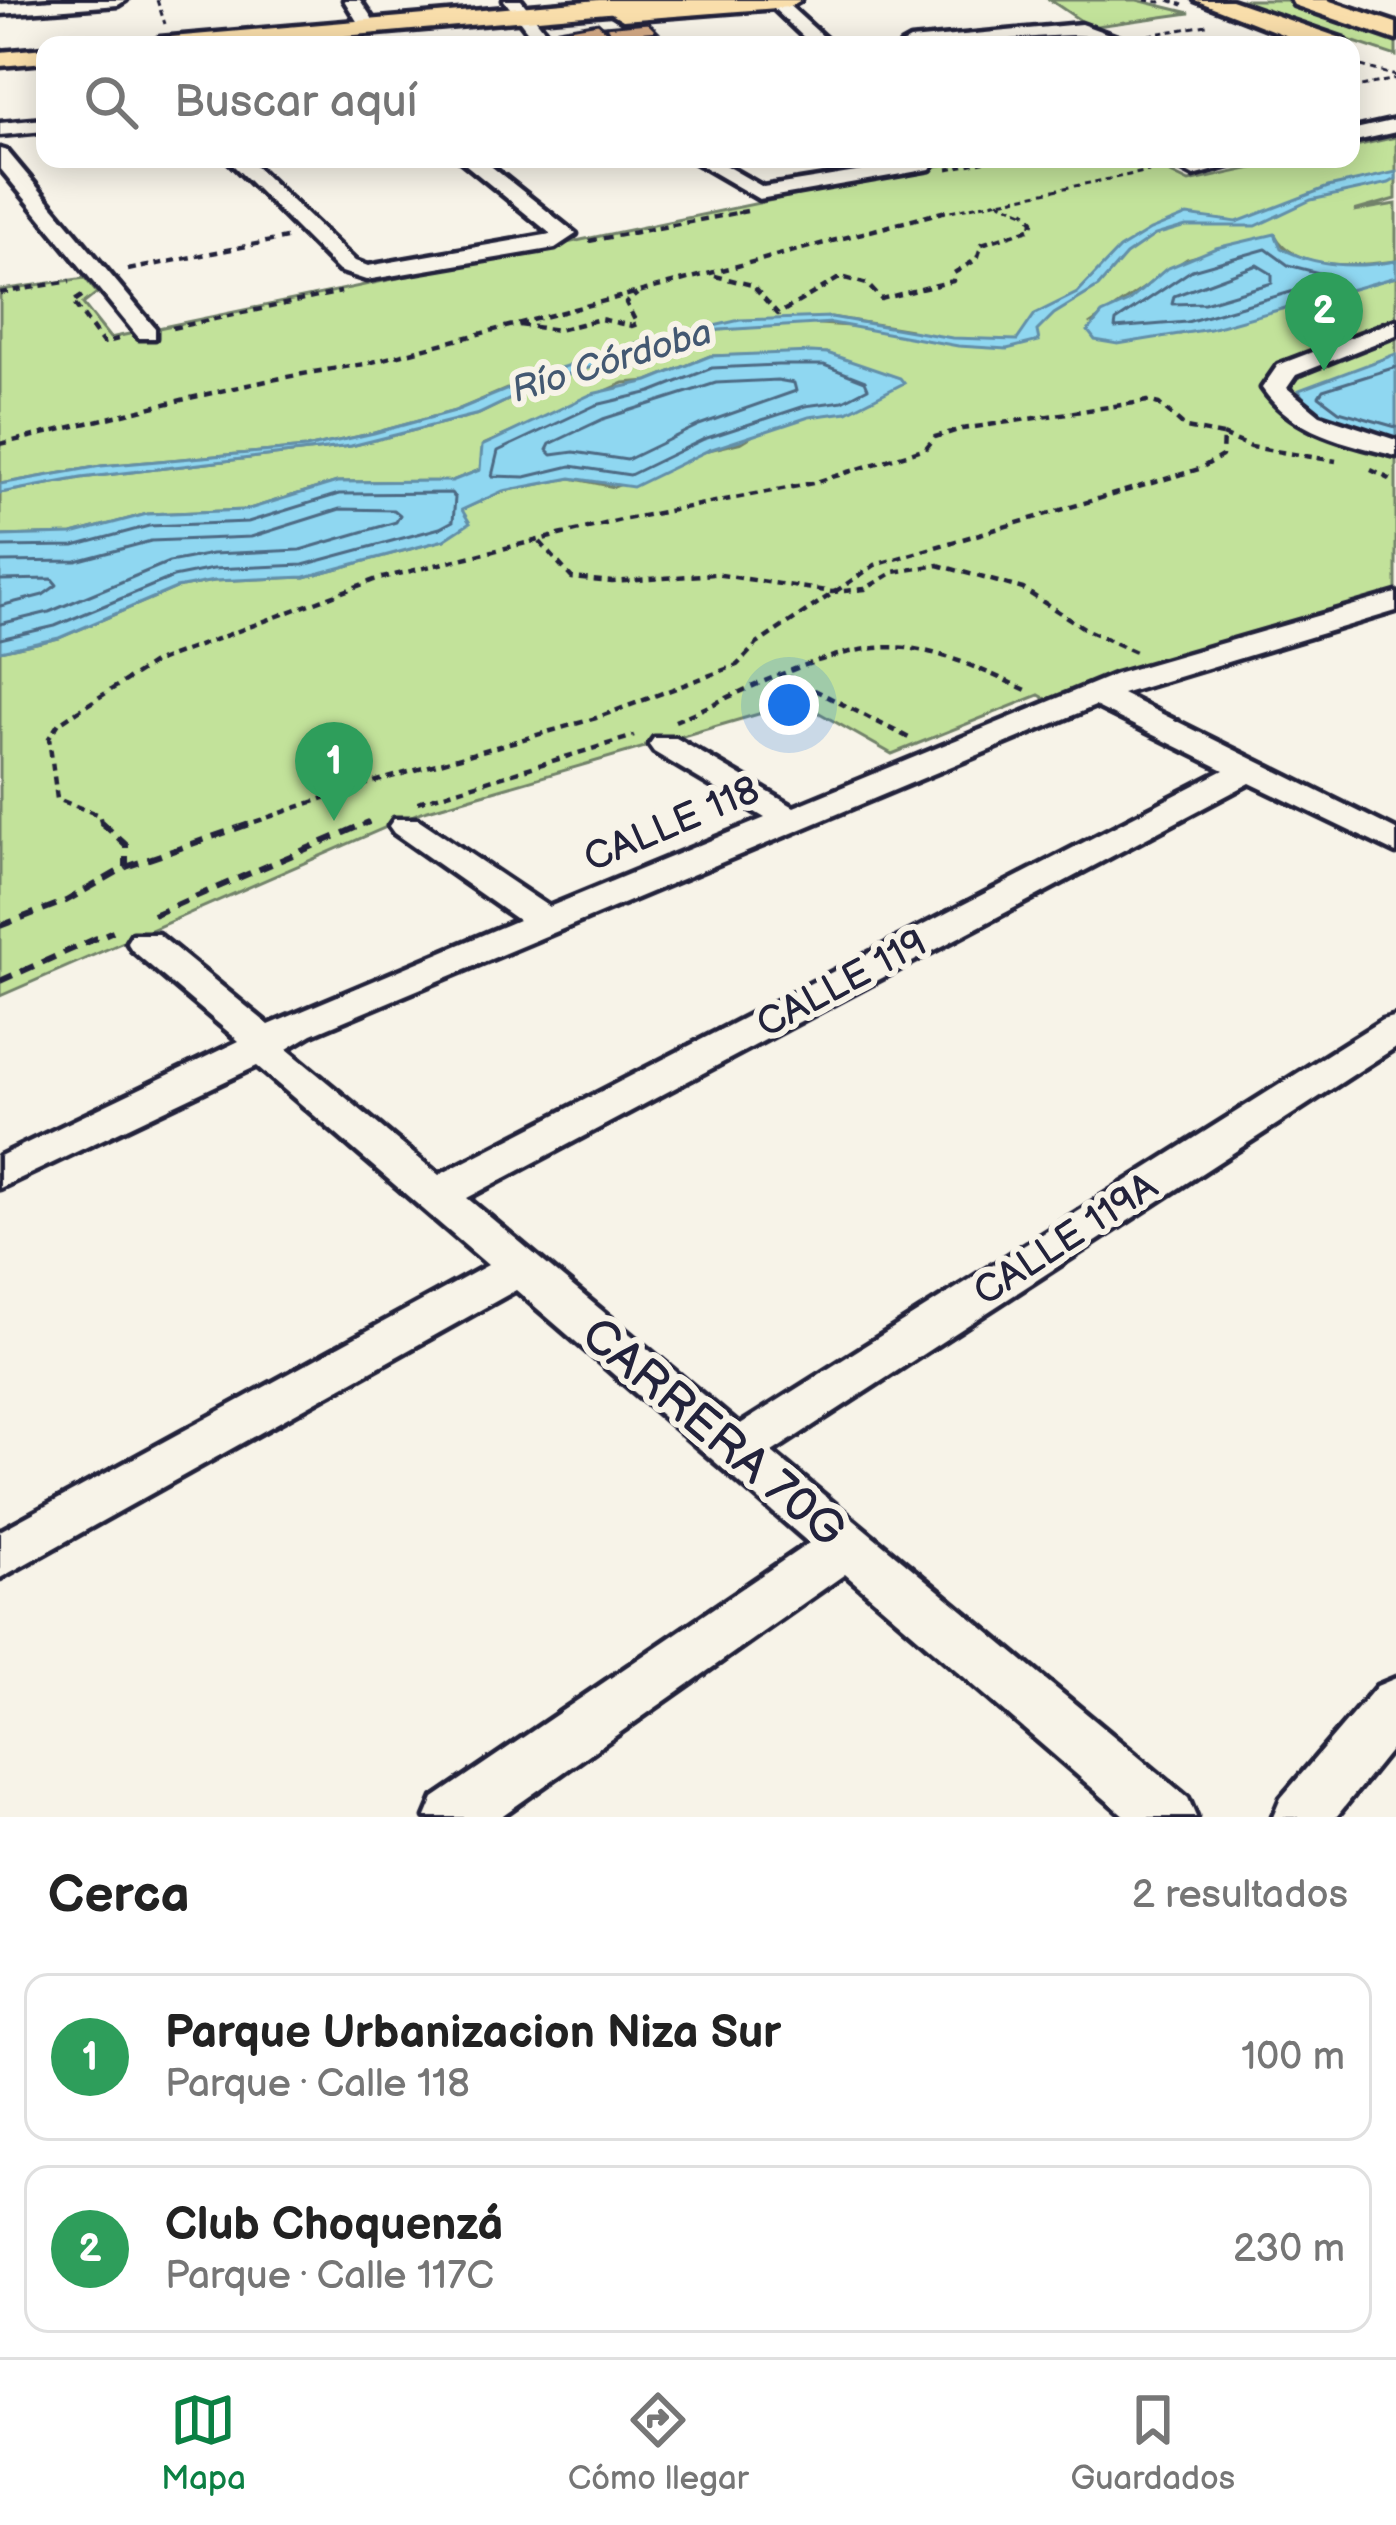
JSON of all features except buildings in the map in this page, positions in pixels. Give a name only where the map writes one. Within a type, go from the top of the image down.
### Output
[{"type":"highway","points":[[623,12],[789,0]]},
{"type":"highway","points":[[1303,0],[1396,32]]},
{"type":"highway","points":[[1210,1],[1306,36]]},
{"type":"main road","points":[[264,36],[676,0]]},
{"type":"main road","points":[[324,36],[522,12],[623,12],[747,0]]},
{"type":"main road","points":[[0,62],[36,59]]},
{"type":"street","points":[[0,9],[118,0]]},
{"type":"street","points":[[352,0],[369,27]]},
{"type":"street","points":[[774,1],[813,36]]},
{"type":"street","points":[[522,12],[540,36]]},
{"type":"street","points":[[1022,36],[1092,30],[1107,36]]},
{"type":"street","points":[[0,129],[36,126]]},
{"type":"street","points":[[1360,134],[1396,126]]},
{"type":"street","points":[[0,155],[8,176],[147,333]]},
{"type":"street","points":[[246,168],[347,266],[366,273],[555,241],[565,234],[481,168]]},
{"type":"street","points":[[716,168],[759,193],[907,168]]},
{"type":"street","points":[[1396,327],[1287,370],[1274,388],[1280,402],[1300,416],[1396,448]]},
{"type":"street","name":"CALLE 118","points":[[0,1173],[298,1024],[1127,681],[1396,602]]},
{"type":"street","points":[[1096,694],[1396,843]]},
{"type":"street","points":[[660,734],[792,820]]},
{"type":"street","name":"CALLE 119","points":[[435,1196],[1248,771]]},
{"type":"street","points":[[400,815],[546,922]]},
{"type":"street","name":"CARRERA 70G","points":[[139,928],[263,1045],[518,1268],[1168,1817]]},
{"type":"street","name":"CALLE 119A","points":[[736,1451],[1396,1029]]},
{"type":"street","points":[[0,1556],[518,1268]]},
{"type":"street","points":[[454,1817],[846,1545]]},
{"type":"street","points":[[1301,1817],[1396,1703]]},
{"type":"path","points":[[1145,0],[1160,2],[1155,0]]},
{"type":"path","points":[[1158,36],[1252,16]]},
{"type":"path","points":[[1360,58],[1396,77]]},
{"type":"path","points":[[1360,86],[1396,77]]},
{"type":"path","points":[[0,444],[203,398],[266,378],[364,364],[995,200],[1144,168]]},
{"type":"path","points":[[709,274],[752,285],[778,314],[794,309],[811,291],[839,276],[860,279],[881,298],[932,288],[953,281],[954,273],[977,259],[982,244],[1032,228],[1033,221],[1024,210],[995,200]]},
{"type":"path","points":[[101,276],[313,233]]},
{"type":"path","points":[[509,325],[558,330],[600,319],[632,326],[637,324],[626,302],[640,291]]},
{"type":"path","points":[[126,867],[126,845],[102,826],[99,815],[57,799],[49,738],[59,723],[153,663],[374,580],[540,542],[564,529],[608,528],[621,520],[720,506],[826,482],[926,448],[935,437],[962,429],[1105,405],[1148,400],[1186,428],[1251,447],[1343,462]]},
{"type":"path","points":[[0,926],[66,901],[126,867],[350,789],[651,700],[737,665],[757,644],[875,566],[1199,469],[1222,456],[1223,436]]},
{"type":"path","points":[[1364,466],[1396,482]]},
{"type":"path","points":[[540,542],[572,578],[612,582],[715,574],[832,592],[865,589],[894,572],[938,565],[1023,589],[1087,630],[1148,659]]},
{"type":"path","points":[[0,981],[139,928],[400,815],[660,734],[787,676],[875,648],[905,647],[983,671],[1045,698]]},
{"type":"path","points":[[787,676],[946,757]]},
{"type":"green space","points":[[1050,0],[1137,0],[1190,13],[1090,27]]},
{"type":"green space","points":[[1228,0],[1288,0],[1396,38],[1396,56],[1360,44],[1360,36],[1336,36]]},
{"type":"green space","points":[[1396,137],[1396,199],[1354,211],[1396,204],[1396,261],[1347,265],[1312,261],[1284,247],[1275,235],[1187,259],[1092,323],[1180,334],[1396,277],[1396,592],[1121,672],[1050,701],[1039,695],[892,754],[800,702],[421,812],[0,996],[0,651],[59,638],[176,588],[214,581],[305,577],[444,540],[461,510],[504,491],[571,478],[614,487],[742,442],[861,368],[827,353],[710,356],[648,381],[624,383],[483,445],[480,470],[452,481],[337,482],[246,510],[147,514],[72,534],[0,536],[0,493],[81,478],[351,446],[479,414],[554,378],[719,330],[804,323],[911,330],[831,317],[682,331],[528,380],[455,411],[374,433],[306,448],[101,466],[0,484],[0,290],[85,278],[97,293],[83,304],[110,338],[927,168],[1160,168],[1189,182],[1253,168],[1360,168],[1360,145]]},
{"type":"water","points":[[1396,172],[1396,179],[1389,183],[1311,200],[1256,226],[1186,226],[1155,235],[1126,255],[1098,287],[1054,314],[1037,331],[1039,341],[1007,349],[958,346],[832,323],[719,330],[554,378],[479,414],[351,446],[81,478],[0,493],[0,484],[101,466],[306,448],[374,433],[455,411],[557,369],[639,343],[740,320],[831,317],[952,338],[1017,340],[1035,314],[1077,293],[1119,249],[1150,230],[1187,215],[1237,222],[1328,187]]},
{"type":"water","points":[[1275,234],[1281,248],[1323,262],[1367,265],[1396,261],[1396,277],[1210,329],[1118,344],[1095,340],[1088,331],[1102,314],[1128,302],[1166,269],[1216,248]]},
{"type":"water","points":[[827,353],[904,383],[847,412],[809,417],[709,450],[633,487],[571,478],[503,491],[462,510],[470,523],[444,540],[305,577],[214,581],[176,588],[59,638],[0,651],[0,536],[72,534],[147,514],[246,510],[337,482],[452,481],[480,470],[482,446],[592,394],[648,381],[710,356]]},
{"type":"water","points":[[1396,354],[1396,440],[1327,419],[1299,390]]},
{"type":"place","name":"Club Choquenzá","points":[[1324,371]]},
{"type":"place","name":"Parque Urbanizacion Niza Sur","points":[[334,821]]},
{"type":"water label","name":"Río Córdoba","points":[[612,362]]}]
